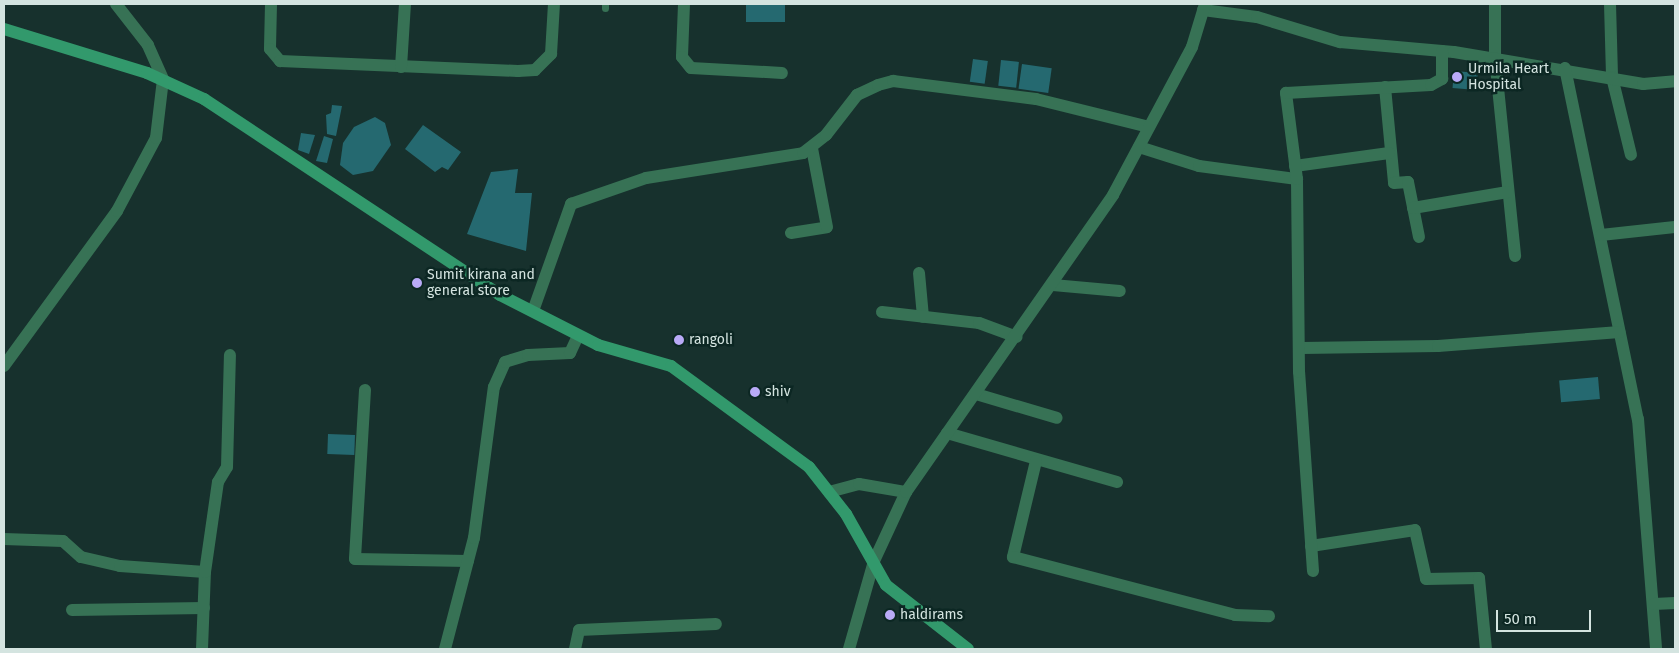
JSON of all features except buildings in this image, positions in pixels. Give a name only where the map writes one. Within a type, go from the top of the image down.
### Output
[{"type":"main road","points":[[4,28],[163,79],[220,108],[500,295],[578,336],[671,366],[809,467],[829,492],[874,561],[886,585],[964,648]]},
{"type":"street","points":[[4,366],[138,178],[160,121],[163,79],[148,45],[116,4]]},
{"type":"street","points":[[271,4],[270,49],[280,61],[401,67],[535,70],[551,54],[554,4]]},
{"type":"street","points":[[401,67],[405,4]]},
{"type":"street","points":[[684,4],[682,57],[691,68],[782,73]]},
{"type":"street","points":[[1495,4],[1494,58],[1516,256]]},
{"type":"street","points":[[1610,4],[1612,77],[1630,156]]},
{"type":"street","points":[[849,649],[874,561],[906,492],[1017,337],[1113,195],[1192,47],[1204,7],[1257,17],[1340,42],[1442,51],[1494,58],[1565,68],[1643,84],[1675,81]]},
{"type":"street","points":[[1312,571],[1299,372],[1302,348],[1296,173],[1286,93],[1431,85],[1442,79],[1442,51]]},
{"type":"street","points":[[1565,68],[1602,235],[1619,332],[1638,419],[1654,604],[1656,649]]},
{"type":"street","points":[[533,311],[571,204],[646,178],[772,161],[812,148],[857,95],[893,81],[1036,98],[1149,128]]},
{"type":"street","points":[[1385,87],[1389,154],[1394,183],[1408,182],[1419,237]]},
{"type":"street","points":[[1138,147],[1199,166],[1296,173],[1389,154]]},
{"type":"street","points":[[791,233],[824,228],[828,223],[812,148]]},
{"type":"street","points":[[1413,208],[1508,192]]},
{"type":"street","points":[[1602,235],[1675,227]]},
{"type":"street","points":[[919,273],[923,317]]},
{"type":"street","points":[[1053,285],[1120,291]]},
{"type":"street","points":[[882,312],[979,323],[1017,337]]},
{"type":"street","points":[[1302,348],[1438,346],[1619,332]]},
{"type":"street","points":[[445,649],[468,561],[494,387],[505,362],[528,355],[570,353],[578,336]]},
{"type":"street","points":[[202,649],[205,572],[218,482],[227,467],[230,355]]},
{"type":"street","points":[[365,390],[355,559],[468,561]]},
{"type":"street","points":[[976,394],[1057,418]]},
{"type":"street","points":[[947,433],[1036,461],[1117,482]]},
{"type":"street","points":[[1036,461],[1013,557],[1235,615],[1269,616]]},
{"type":"street","points":[[829,492],[859,484],[906,492]]},
{"type":"street","points":[[1311,546],[1415,530],[1426,580],[1479,578],[1486,649]]},
{"type":"street","points":[[4,539],[62,541],[81,556],[120,566],[205,572]]},
{"type":"street","points":[[1654,604],[1675,603]]},
{"type":"street","points":[[72,610],[204,608]]},
{"type":"street","points":[[575,649],[580,630],[716,624]]},
{"type":"place","name":"Urmila Heart Hospital","points":[[1457,77]]},
{"type":"place","name":"Sumit kirana and general store","points":[[417,283]]},
{"type":"place","name":"rangoli","points":[[679,340]]},
{"type":"place","name":"shiv","points":[[755,392]]},
{"type":"place","name":"haldirams","points":[[890,615]]}]
